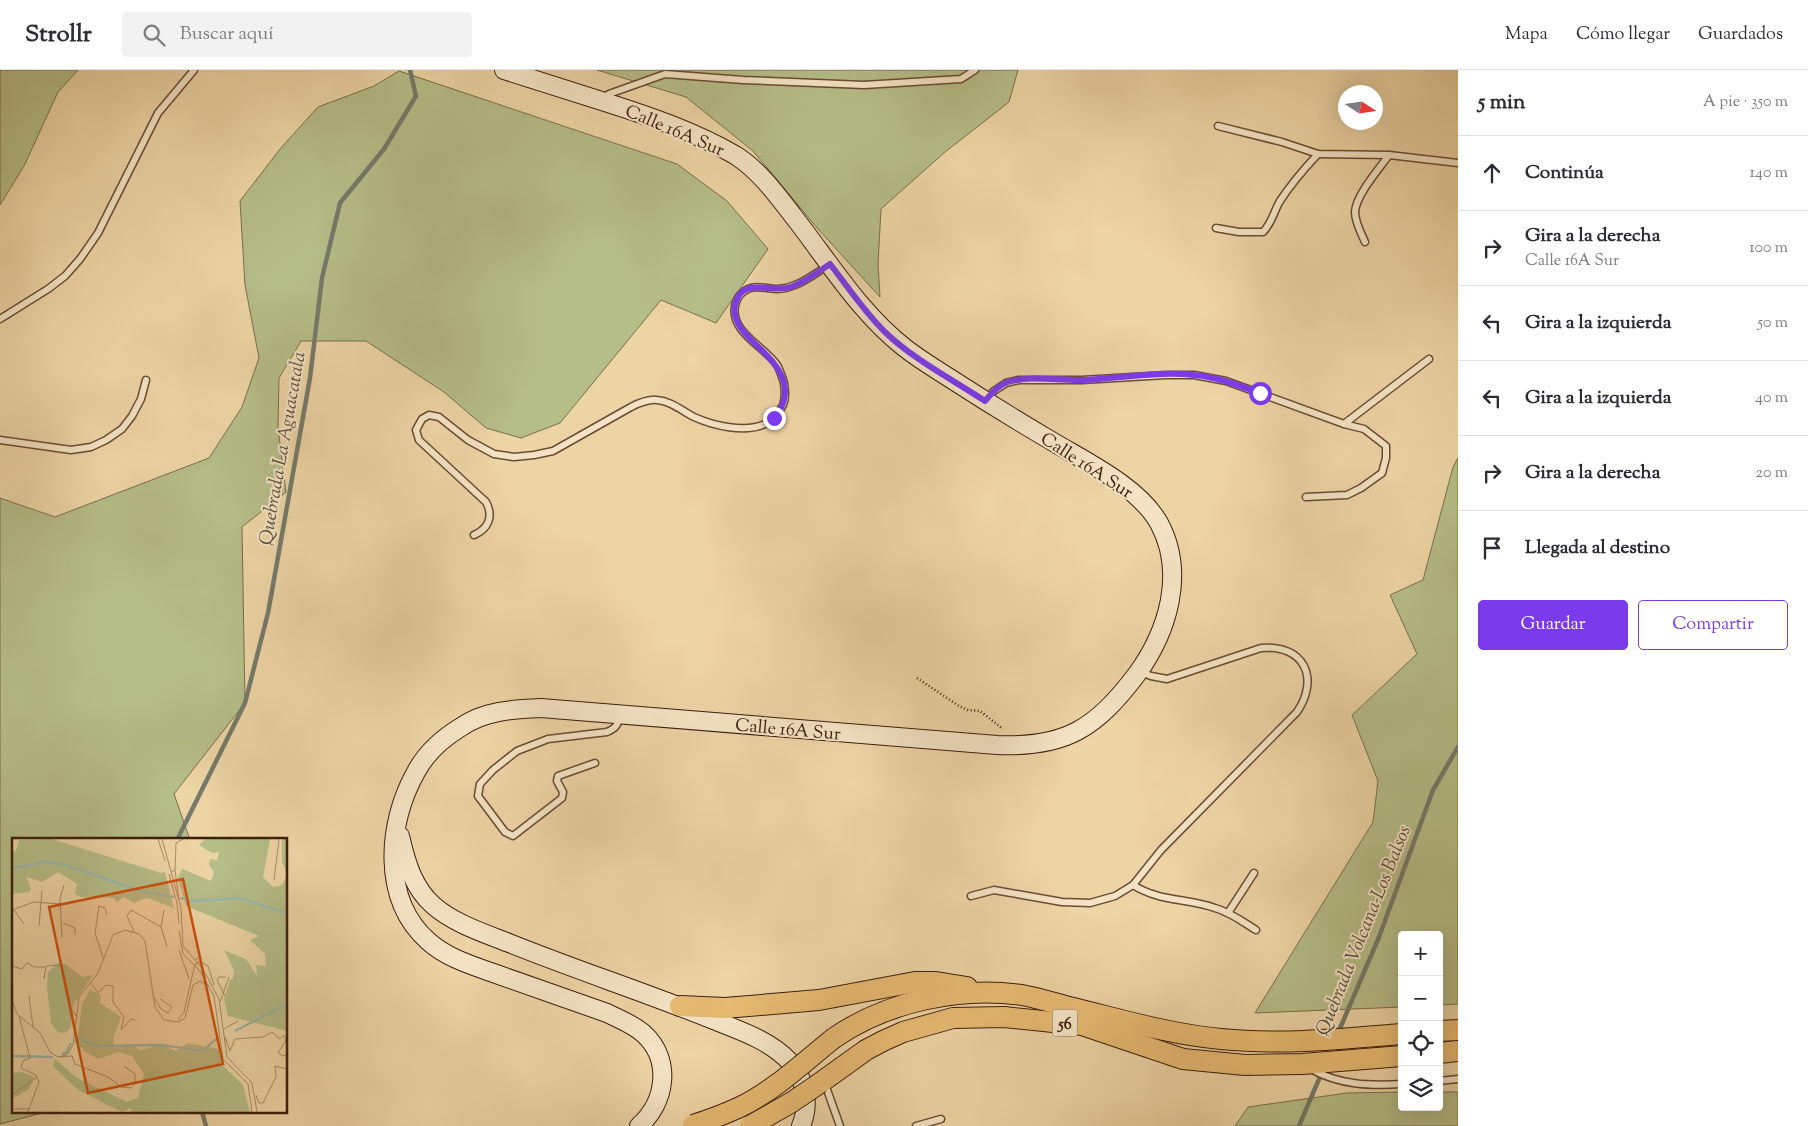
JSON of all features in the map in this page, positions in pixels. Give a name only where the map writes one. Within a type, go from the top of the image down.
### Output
[{"type":"main road","name":"Calle 16A Sur","points":[[504,70],[661,120],[702,138],[738,157],[769,185],[865,310],[886,333],[909,351],[985,401],[1104,473],[1131,492],[1158,522],[1168,545],[1172,566],[1169,605],[1161,631],[1139,671],[1113,704],[1089,725],[1068,736],[1048,742],[1023,746],[541,708],[509,710],[482,716],[462,726],[445,738],[428,754],[416,771],[407,789],[397,824],[393,857],[398,895],[409,920],[428,940],[456,959],[607,1013],[630,1024],[643,1034],[657,1052],[663,1074],[659,1100],[651,1114],[640,1126]]},
{"type":"main road","name":"Calle 16A Sur","points":[[397,824],[406,862],[414,880],[423,895],[435,907],[454,919],[527,950],[680,1006],[766,1042],[791,1063],[804,1088],[806,1112],[801,1126]]},
{"type":"main road","points":[[680,1006],[725,1008],[819,1000],[915,982],[958,985],[989,993]]},
{"type":"main road","name":"56","points":[[692,1126],[740,1107],[759,1096],[780,1082],[834,1038],[870,1017],[892,1008],[953,995],[989,993],[1022,995],[1170,1032],[1229,1040],[1286,1043],[1398,1034]]},
{"type":"main road","name":"56","points":[[750,1126],[776,1112],[822,1082],[866,1050],[903,1032],[953,1018],[1004,1017],[1082,1025],[1183,1059],[1316,1068],[1398,1056]]},
{"type":"main road","points":[[1443,1032],[1458,1030]]},
{"type":"main road","points":[[1443,1052],[1458,1051]]},
{"type":"lane","points":[[0,319],[48,289],[65,276],[80,259],[98,233],[158,113],[194,70]]},
{"type":"lane","points":[[600,101],[609,94],[665,74],[743,80],[864,85],[961,79],[975,70]]},
{"type":"lane","points":[[1218,126],[1263,136],[1318,154],[1389,155],[1458,162]]},
{"type":"lane","points":[[1216,228],[1239,232],[1263,232],[1269,226],[1278,205],[1290,185],[1318,154]]},
{"type":"lane","points":[[1365,242],[1357,224],[1355,212],[1359,198],[1389,155]]},
{"type":"lane","points":[[474,535],[482,532],[487,525],[490,518],[490,510],[486,502],[419,440],[416,430],[422,419],[429,415],[439,417],[468,440],[494,454],[514,457],[553,451],[631,406],[644,401],[656,400],[668,403],[695,418],[721,425],[753,427],[765,424],[781,410],[785,400],[785,390],[777,366],[742,331],[735,321],[734,310],[736,302],[741,293],[748,288],[789,288],[799,284],[830,264]]},
{"type":"lane","points":[[1344,424],[1429,359]]},
{"type":"lane","points":[[985,401],[994,391],[1006,383],[1019,380],[1082,380],[1194,375],[1226,381],[1344,424],[1364,429],[1386,446],[1386,458],[1382,473],[1361,488],[1347,494],[1306,498]]},
{"type":"lane","points":[[0,440],[70,450],[91,447],[122,429],[141,399],[146,380]]},
{"type":"lane","points":[[971,896],[994,890],[1062,902],[1090,902],[1115,896],[1133,885],[1161,850],[1297,712],[1306,695],[1308,684],[1307,675],[1299,658],[1292,652],[1271,647],[1262,648],[1166,679],[1139,671]]},
{"type":"lane","points":[[595,763],[558,776],[557,781],[563,792],[562,798],[513,836],[505,832],[478,796],[480,784],[493,770],[517,751],[565,736],[607,732],[619,723],[620,715]]},
{"type":"lane","points":[[1228,914],[1254,873]]},
{"type":"lane","points":[[1133,885],[1144,892],[1159,897],[1216,908],[1256,930]]},
{"type":"lane","points":[[1316,1068],[1359,1084],[1398,1084]]},
{"type":"lane","points":[[1443,1081],[1458,1079]]},
{"type":"lane","points":[[822,1082],[840,1126]]},
{"type":"lane","points":[[916,1126],[940,1119]]},
{"type":"path","points":[[917,678],[960,706],[968,710],[980,711],[988,716],[1023,746]]},
{"type":"green space","points":[[0,70],[78,70],[58,92],[24,166],[0,205]]},
{"type":"green space","points":[[597,70],[1018,70],[1009,102],[945,152],[881,209],[878,264],[880,297],[818,229],[753,151],[686,97]]},
{"type":"green space","points":[[399,71],[677,164],[727,201],[768,249],[716,323],[661,300],[560,423],[521,438],[486,428],[444,392],[366,341],[301,341],[279,378],[278,428],[286,492],[242,527],[245,703],[174,794],[189,838],[12,838],[12,1114],[38,1114],[0,1124],[0,498],[55,517],[209,458],[242,407],[259,358],[245,285],[240,201],[280,149],[318,107],[374,86]]},
{"type":"green space","points":[[1458,458],[1458,1004],[1443,1005],[1443,931],[1398,931],[1398,1007],[1255,1013],[1373,822],[1378,781],[1352,715],[1417,654],[1390,595],[1423,580],[1453,467]]},
{"type":"green space","points":[[1398,1092],[1398,1111],[1443,1111],[1443,1092],[1458,1092],[1458,1126],[1235,1126],[1248,1107],[1347,1093]]},
{"type":"waterway","name":"Quebrada La Aguacatala","points":[[178,838],[245,703],[268,613],[310,378],[322,278],[340,203],[384,149],[416,96],[410,70]]},
{"type":"waterway","name":"Quebrada Volcana-Los Balsos","points":[[1338,1033],[1379,937],[1433,790],[1458,747]]},
{"type":"waterway","name":"Quebrada Volcana-Los Balsos","points":[[1299,1126],[1322,1072]]},
{"type":"waterway","name":"Quebrada La Aguacatala","points":[[203,1114],[206,1126]]},
{"type":"route","points":[[774,418],[781,410],[785,400],[782,378],[777,366],[768,355],[742,331],[735,321],[734,310],[736,302],[741,293],[748,288],[789,288],[799,284],[830,264],[865,310],[886,333],[909,351],[985,401],[994,391],[1006,383],[1019,380],[1082,380],[1166,375],[1194,375],[1226,381],[1260,393]]}]
